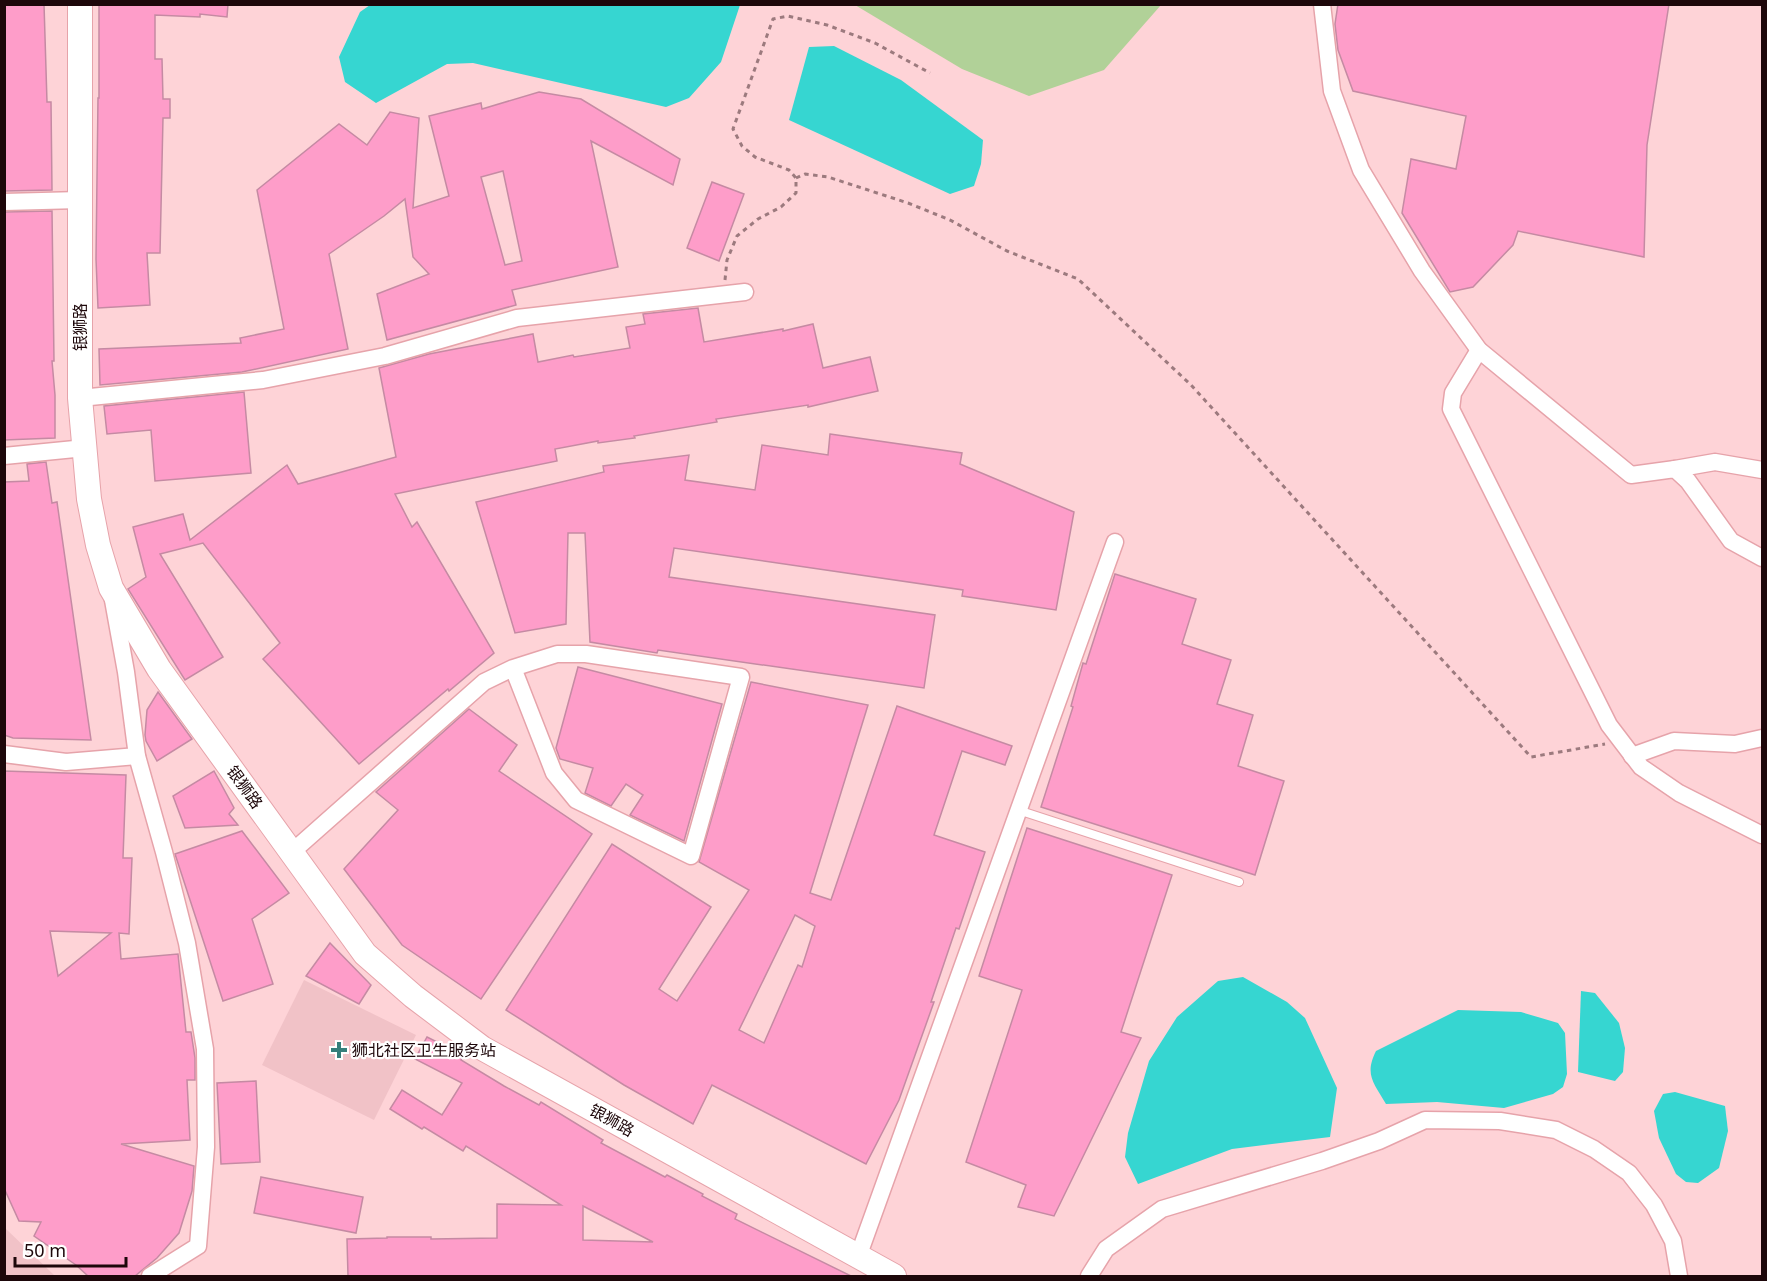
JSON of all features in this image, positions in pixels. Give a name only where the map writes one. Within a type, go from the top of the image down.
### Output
[{"type":"main road","name":"银狮路","points":[[80,4],[80,398],[91,510],[98,545],[111,588],[159,669],[365,954],[413,996],[482,1048],[894,1276]]},
{"type":"street","points":[[1322,4],[1332,91],[1361,170],[1422,271],[1479,350],[1631,475],[1715,462],[1762,470]]},
{"type":"street","points":[[4,201],[80,200]]},
{"type":"street","points":[[80,398],[263,380],[385,356],[517,318],[745,291]]},
{"type":"street","points":[[1479,350],[1453,393],[1451,409],[1609,724],[1641,767],[1679,793],[1762,835]]},
{"type":"street","points":[[4,456],[85,448]]},
{"type":"street","points":[[1675,469],[1688,481],[1731,541],[1762,558]]},
{"type":"street","points":[[858,1257],[1115,542]]},
{"type":"street","points":[[111,588],[138,756],[187,943],[205,1049],[206,1147],[198,1246],[150,1276]]},
{"type":"street","points":[[292,852],[484,682],[513,668],[557,654],[586,654],[741,677],[691,856],[576,800],[554,773],[513,668]]},
{"type":"street","points":[[1632,756],[1674,741],[1735,744],[1762,738]]},
{"type":"street","points":[[4,754],[66,762],[138,756]]},
{"type":"street","points":[[1089,1276],[1106,1249],[1162,1209],[1322,1161],[1379,1141],[1425,1120],[1500,1121],[1556,1130],[1594,1149],[1629,1173],[1654,1205],[1673,1241],[1679,1276]]},
{"type":"lane","points":[[1018,810],[1239,882]]},
{"type":"path","points":[[724,294],[727,260],[737,236],[758,219],[781,207],[796,193],[796,178],[789,170],[754,157],[742,146],[733,129],[773,19],[789,16],[827,25],[875,43],[930,73]]},
{"type":"path","points":[[796,178],[805,174],[828,177],[908,203],[950,220],[1007,251],[1078,279],[1191,385],[1531,757],[1621,741]]},
{"type":"shaded area","name":"狮北社区卫生服务站","points":[[304,980],[416,1035],[374,1120],[262,1065]]},
{"type":"shaded area","points":[[5,1228],[55,1276],[5,1276]]},
{"type":"green space","points":[[1161,4],[1104,70],[1029,96],[962,69],[855,5]]},
{"type":"water","points":[[370,5],[740,5],[721,62],[689,98],[666,107],[473,63],[447,64],[376,103],[345,82],[339,57],[360,12]]},
{"type":"water","points":[[834,46],[901,80],[983,140],[981,164],[974,186],[950,194],[789,120],[809,47]]},
{"type":"water","points":[[1243,977],[1287,1002],[1305,1018],[1337,1088],[1330,1137],[1232,1149],[1138,1184],[1125,1157],[1128,1133],[1149,1061],[1177,1017],[1218,981]]},
{"type":"water","points":[[1581,991],[1595,993],[1619,1023],[1625,1048],[1623,1072],[1615,1081],[1578,1072]]},
{"type":"water","points":[[1458,1010],[1521,1012],[1558,1023],[1565,1033],[1567,1074],[1563,1087],[1553,1094],[1504,1108],[1437,1102],[1386,1104],[1372,1079],[1372,1059],[1376,1051]]},
{"type":"water","points":[[1675,1092],[1725,1106],[1728,1131],[1719,1168],[1698,1183],[1686,1182],[1676,1174],[1659,1138],[1654,1111],[1663,1094]]},
{"type":"building","points":[[4,4],[44,4],[47,102],[51,102],[52,190],[4,191]]},
{"type":"building","points":[[228,4],[227,17],[200,14],[200,17],[155,15],[155,59],[162,59],[163,99],[170,99],[170,118],[163,118],[160,253],[147,253],[150,305],[98,308],[96,259],[99,5]]},
{"type":"building","points":[[1338,4],[1669,4],[1647,145],[1644,257],[1518,231],[1513,245],[1473,287],[1450,292],[1402,213],[1411,159],[1456,169],[1466,116],[1353,91],[1338,50],[1335,24]]},
{"type":"building","points":[[539,92],[581,99],[680,159],[673,185],[591,141],[618,267],[512,290],[516,305],[387,340],[377,294],[429,274],[413,257],[405,199],[329,254],[348,349],[242,372],[100,385],[99,349],[241,343],[240,338],[284,329],[257,190],[339,124],[367,145],[390,112],[419,118],[413,208],[449,196],[429,116],[481,103],[482,109]],"holes":[[[503,171],[522,261],[505,265],[481,177]]]},
{"type":"building","points":[[712,182],[744,194],[719,261],[687,248]]},
{"type":"building","points":[[52,211],[54,361],[52,361],[55,438],[4,440],[4,212]]},
{"type":"building","points":[[698,308],[704,342],[783,329],[783,331],[813,324],[823,368],[870,357],[878,391],[808,407],[808,405],[716,419],[717,422],[634,436],[635,438],[598,443],[598,441],[555,449],[557,461],[395,494],[412,527],[417,522],[494,653],[359,764],[263,659],[280,643],[203,543],[160,554],[223,657],[185,680],[128,589],[146,577],[133,527],[183,514],[190,540],[287,465],[298,484],[396,457],[379,368],[429,354],[533,334],[538,362],[630,348],[626,327],[645,324],[643,314]]},
{"type":"building","points":[[244,392],[251,473],[155,481],[151,430],[107,434],[104,406]]},
{"type":"building","points":[[830,434],[962,453],[960,464],[1074,512],[1056,610],[962,596],[963,590],[674,548],[669,577],[935,615],[924,688],[658,650],[657,653],[590,642],[585,533],[568,533],[566,624],[515,633],[476,502],[604,472],[603,466],[689,455],[685,480],[755,490],[762,445],[828,455]]},
{"type":"building","points":[[46,462],[52,503],[57,502],[91,740],[13,738],[4,735],[4,482],[29,481],[27,464]]},
{"type":"building","points":[[1115,574],[1196,599],[1182,644],[1231,660],[1217,704],[1253,715],[1238,766],[1284,781],[1255,875],[1041,807],[1073,707],[1071,706],[1083,663],[1086,664]]},
{"type":"building","points":[[578,667],[722,704],[684,841],[630,815],[643,795],[626,784],[611,806],[585,793],[593,768],[560,759],[556,748]]},
{"type":"building","points":[[751,682],[868,705],[810,893],[831,900],[897,706],[1012,746],[1005,765],[962,751],[934,835],[985,852],[959,929],[956,928],[931,1002],[934,1002],[899,1100],[866,1164],[712,1085],[693,1124],[624,1085],[506,1010],[612,844],[711,907],[659,989],[677,1001],[749,890],[699,862]],"holes":[[[795,915],[815,926],[802,967],[798,965],[764,1043],[739,1030]]]},
{"type":"building","points":[[158,692],[192,739],[157,761],[145,735],[147,710]]},
{"type":"building","points":[[469,709],[517,745],[499,771],[592,834],[481,999],[402,945],[344,869],[398,810],[376,792]]},
{"type":"building","points":[[4,771],[126,775],[123,858],[132,858],[129,934],[119,933],[121,959],[178,954],[186,1032],[191,1032],[195,1058],[195,1080],[187,1080],[190,1140],[121,1144],[194,1166],[192,1191],[179,1233],[157,1258],[135,1276],[88,1276],[34,1236],[41,1222],[19,1221],[4,1188]],"holes":[[[50,931],[111,933],[58,976]]]},
{"type":"building","points":[[214,771],[234,808],[229,814],[238,825],[185,828],[173,796]]},
{"type":"building","points":[[1027,828],[1172,875],[1121,1032],[1141,1038],[1054,1216],[1018,1207],[1026,1185],[966,1162],[1022,990],[979,976]]},
{"type":"building","points":[[242,831],[289,893],[252,919],[273,984],[223,1001],[175,854]]},
{"type":"building","points":[[330,943],[371,985],[359,1004],[306,976]]},
{"type":"building","points":[[427,1037],[463,1055],[461,1060],[504,1086],[539,1105],[541,1102],[603,1140],[601,1143],[665,1177],[667,1175],[737,1214],[735,1219],[851,1276],[348,1276],[347,1239],[497,1238],[497,1204],[561,1205],[466,1146],[463,1151],[390,1109],[402,1090],[442,1115],[462,1083],[415,1059]],"holes":[[[583,1206],[653,1242],[583,1240]]]},
{"type":"building","points":[[256,1081],[260,1162],[221,1164],[217,1083]]},
{"type":"building","points":[[261,1177],[363,1197],[356,1233],[254,1213]]},
{"type":"place","name":"狮北社区卫生服务站","points":[[339,1050]]}]
